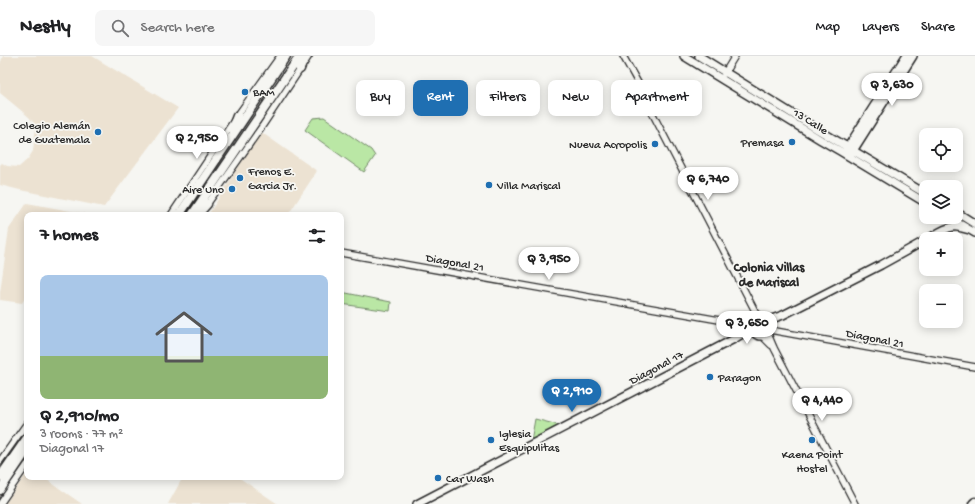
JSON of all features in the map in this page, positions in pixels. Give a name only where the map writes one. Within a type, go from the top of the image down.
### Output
[{"type":"highway","points":[[181,212],[286,56]]},
{"type":"highway","points":[[194,212],[300,56]]},
{"type":"highway","points":[[300,69],[304,56]]},
{"type":"highway","points":[[226,143],[237,116]]},
{"type":"highway","points":[[200,212],[207,204]]},
{"type":"highway","points":[[0,477],[24,442]]},
{"type":"highway","points":[[0,490],[24,454]]},
{"type":"main road","name":"13 Calle","points":[[684,56],[723,75]]},
{"type":"main road","name":"13 Calle","points":[[699,56],[723,75],[821,140],[849,152],[919,190]]},
{"type":"main road","points":[[849,152],[906,56]]},
{"type":"main road","points":[[849,152],[914,56]]},
{"type":"main road","name":"13 Calle","points":[[849,152],[919,199]]},
{"type":"main road","points":[[963,216],[975,224]]},
{"type":"main road","points":[[959,224],[972,232]]},
{"type":"main road","name":"Diagonal 17","points":[[941,232],[953,227],[958,227],[972,232]]},
{"type":"main road","name":"Diagonal 17","points":[[734,339],[762,328],[783,315],[919,244]]},
{"type":"main road","points":[[738,324],[743,329],[743,334]]},
{"type":"main road","name":"Diagonal 17","points":[[417,504],[743,334],[762,328]]},
{"type":"street","points":[[173,212],[243,107],[280,56]]},
{"type":"street","points":[[207,204],[263,125],[309,56]]},
{"type":"street","points":[[620,56],[632,80]]},
{"type":"street","points":[[623,56],[635,79]]},
{"type":"street","points":[[723,75],[735,56]]},
{"type":"street","points":[[654,116],[755,311],[762,328],[774,348],[855,504]]},
{"type":"street","name":"Diagonal 21","points":[[344,254],[975,367]]},
{"type":"street","points":[[0,461],[24,427]]},
{"type":"street","points":[[0,504],[24,469]]},
{"type":"shaded area","name":"Colegio Alemán de Guatemala","points":[[3,56],[92,56],[178,108],[104,207],[0,185],[0,165],[2,163],[7,166],[19,167],[28,159],[33,151],[36,126],[29,117],[0,93],[0,64]]},
{"type":"shaded area","points":[[261,132],[317,171],[290,212],[210,212]]},
{"type":"shaded area","points":[[27,203],[76,212],[24,212],[24,300],[22,303],[0,300],[9,229]]},
{"type":"shaded area","points":[[24,477],[24,480],[47,480],[82,504],[5,504]]},
{"type":"shaded area","points":[[181,480],[242,480],[278,504],[168,504]]},
{"type":"green space","points":[[324,117],[371,150],[375,156],[364,172],[305,130],[313,118]]},
{"type":"green space","points":[[344,293],[391,302],[390,311],[344,304]]},
{"type":"green space","points":[[535,419],[562,426],[531,441]]},
{"type":"place","name":"BAM","points":[[245,92]]},
{"type":"place","name":"Colegio Alemán de Guatemala","points":[[98,132]]},
{"type":"place","name":"Premasa","points":[[792,142]]},
{"type":"place","name":"Nueva Acropolis","points":[[655,144]]},
{"type":"place","name":"Frenos E. Garcia Jr.","points":[[240,178]]},
{"type":"place","name":"Villa Mariscal","points":[[489,185]]},
{"type":"place","name":"Aire Uno","points":[[232,189]]},
{"type":"place","name":"Paragon","points":[[710,377]]},
{"type":"place","name":"Iglesia Esquipulitas","points":[[491,440]]},
{"type":"place","name":"Kaena Point Hostel","points":[[812,440]]},
{"type":"place","name":"Car Wash","points":[[438,478]]},
{"type":"district","name":"Colonia Villas de Mariscal","points":[[769,274]]}]
